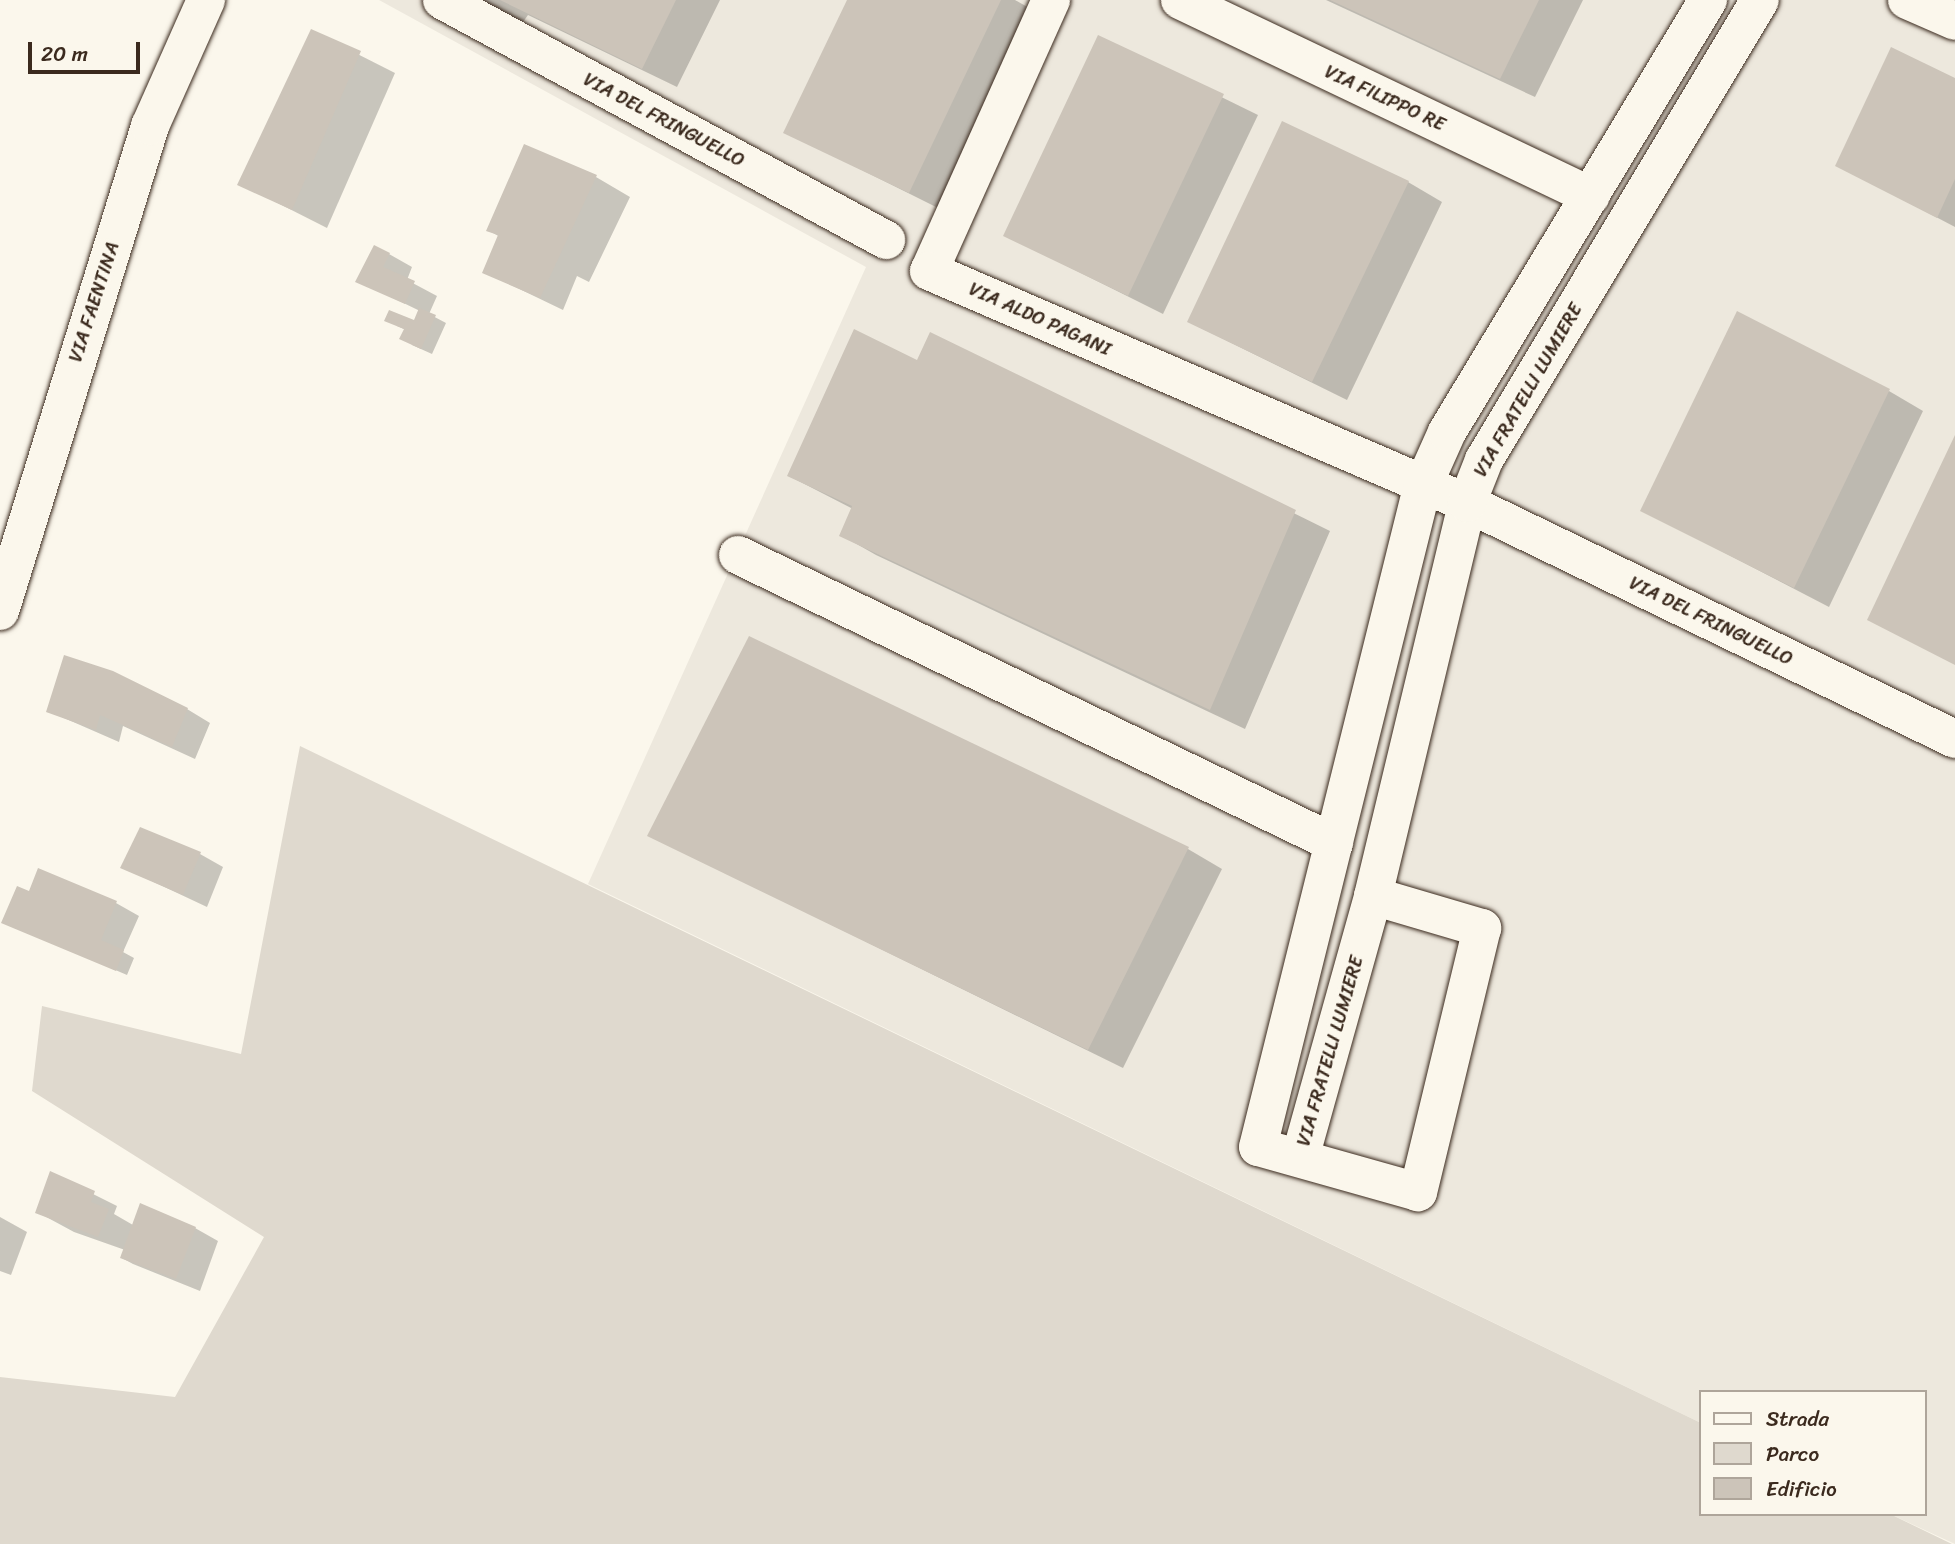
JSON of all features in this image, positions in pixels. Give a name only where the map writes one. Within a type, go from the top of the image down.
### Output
[{"type":"street","name":"VIA FAENTINA","points":[[0,611],[150,127],[206,0]]},
{"type":"street","name":"VIA DEL FRINGUELLO","points":[[442,0],[886,240]]},
{"type":"street","name":"VIA ALDO PAGANI","points":[[1051,0],[929,271],[1422,488]]},
{"type":"street","name":"VIA FILIPPO RE","points":[[1180,0],[1591,196]]},
{"type":"street","name":"VIA FRATELLI LUMIERE","points":[[1707,0],[1447,432],[1422,488],[1258,1147],[1300,1158],[1373,896],[1467,503],[1484,460],[1759,0]]},
{"type":"street","points":[[1907,0],[1955,21]]},
{"type":"street","name":"VIA DEL FRINGUELLO","points":[[1422,488],[1467,503],[1955,739]]},
{"type":"street","points":[[738,555],[1334,843]]},
{"type":"street","points":[[1300,1158],[1418,1192],[1482,928],[1373,896]]},
{"type":"shaded area","points":[[379,0],[1955,0],[1955,1544],[1894,1516],[1927,1516],[1927,1390],[1700,1390],[1700,1423],[588,884],[866,267]]},
{"type":"green space","points":[[300,746],[1700,1423],[1700,1516],[1894,1516],[1952,1544],[0,1544],[0,1377],[175,1397],[264,1237],[32,1091],[42,1006],[241,1054]]},
{"type":"building","points":[[500,0],[676,0],[642,69]]},
{"type":"building","points":[[847,0],[1001,0],[909,193],[783,133]]},
{"type":"building","points":[[1330,0],[1539,0],[1500,79]]},
{"type":"building","points":[[311,29],[361,51],[292,210],[237,185]]},
{"type":"building","points":[[1098,35],[1224,94],[1128,296],[1003,236]]},
{"type":"building","points":[[1891,47],[1955,78],[1955,179],[1937,218],[1835,166]]},
{"type":"building","points":[[1282,121],[1409,181],[1312,382],[1187,322]]},
{"type":"building","points":[[524,144],[597,175],[540,298],[482,273],[498,235],[486,231]]},
{"type":"building","points":[[374,245],[390,253],[383,267],[415,281],[405,304],[355,282]]},
{"type":"building","points":[[419,308],[436,315],[421,349],[399,339],[404,329],[384,321],[389,310],[414,320]]},
{"type":"building","points":[[1737,311],[1890,389],[1794,588],[1640,511]]},
{"type":"building","points":[[854,329],[917,360],[930,332],[1296,510],[1210,710],[839,536],[852,506],[787,476]]},
{"type":"building","points":[[1955,435],[1955,665],[1867,620]]},
{"type":"building","points":[[749,636],[1189,847],[1088,1050],[647,836]]},
{"type":"building","points":[[64,655],[113,671],[188,708],[172,747],[100,715],[96,730],[46,712]]},
{"type":"building","points":[[140,827],[201,852],[183,895],[120,868]]},
{"type":"building","points":[[38,868],[117,901],[101,940],[124,950],[116,971],[1,923],[17,886],[29,891]]},
{"type":"building","points":[[50,1171],[95,1191],[91,1202],[109,1209],[98,1237],[35,1213]]},
{"type":"building","points":[[140,1203],[196,1227],[176,1279],[120,1258]]}]
